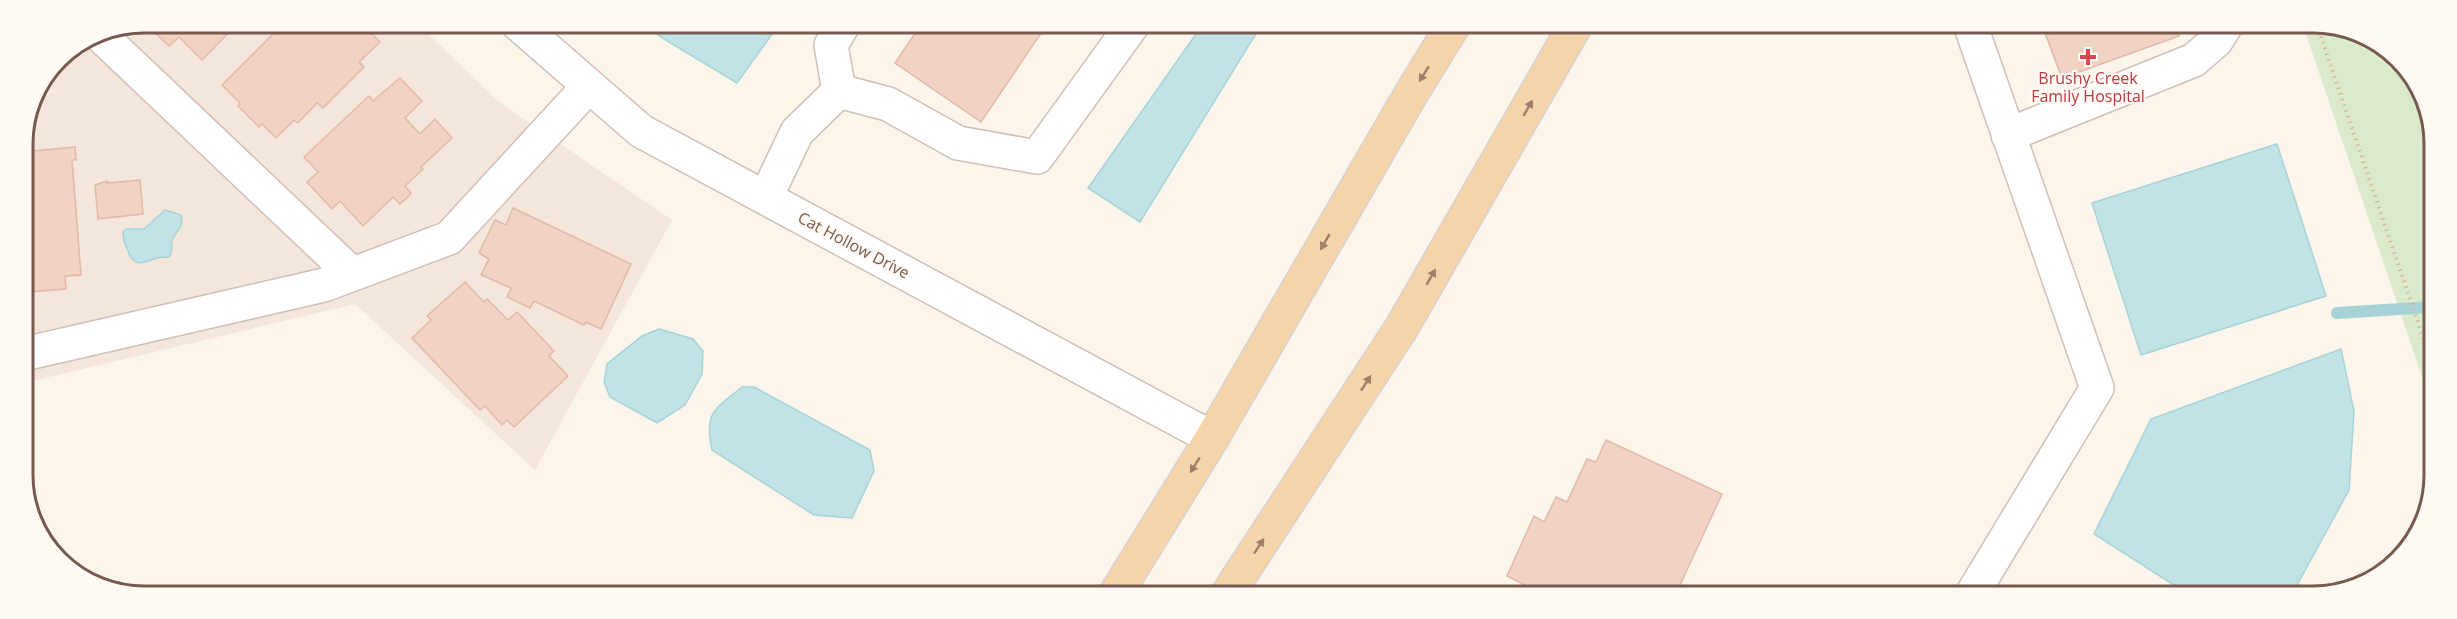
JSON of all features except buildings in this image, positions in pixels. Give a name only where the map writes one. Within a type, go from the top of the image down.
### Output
[{"type":"main road","points":[[1120,586],[1212,438],[1448,33]]},
{"type":"main road","points":[[1233,586],[1402,327],[1571,33]]},
{"type":"street","name":"Cat Hollow Drive","points":[[529,33],[641,130],[1212,438]]},
{"type":"street","points":[[838,33],[831,45],[839,91]]},
{"type":"street","points":[[839,91],[888,104],[958,143],[1037,157],[1127,33]]},
{"type":"street","points":[[1973,33],[2097,388],[1977,586]]},
{"type":"street","points":[[2008,135],[2194,60],[2216,41],[2221,33]]},
{"type":"street","points":[[105,40],[352,274]]},
{"type":"street","points":[[33,352],[324,285],[449,238],[590,86]]},
{"type":"street","points":[[766,197],[797,132],[839,91]]},
{"type":"path","points":[[2320,33],[2424,340]]},
{"type":"shaded area","points":[[136,33],[427,33],[499,102],[672,220],[535,470],[355,304],[33,381],[33,136],[39,108],[56,76],[71,60],[101,41]]},
{"type":"green space","points":[[2306,33],[2335,35],[2362,44],[2375,52],[2392,65],[2401,76],[2418,108],[2424,136],[2424,382]]},
{"type":"water","points":[[656,33],[773,33],[737,83]]},
{"type":"water","points":[[1197,33],[1256,33],[1140,222],[1088,188]]},
{"type":"water","points":[[2277,144],[2326,296],[2141,355],[2092,203]]},
{"type":"water","points":[[165,210],[181,215],[182,219],[173,238],[169,257],[146,262],[135,261],[130,256],[123,232],[126,229],[144,229]]},
{"type":"water","points":[[659,329],[693,339],[703,351],[702,374],[685,405],[657,423],[610,397],[604,382],[607,364],[642,336]]},
{"type":"water","points":[[2341,349],[2354,411],[2349,490],[2296,586],[2175,586],[2094,534],[2151,419]]},
{"type":"water","points":[[742,387],[754,387],[870,450],[874,471],[852,518],[814,515],[712,450],[709,427],[711,419],[718,407]]},
{"type":"waterway","points":[[2337,313],[2424,308]]},
{"type":"place","name":"Brushy Creek Family Hospital","points":[[2088,57]]}]
